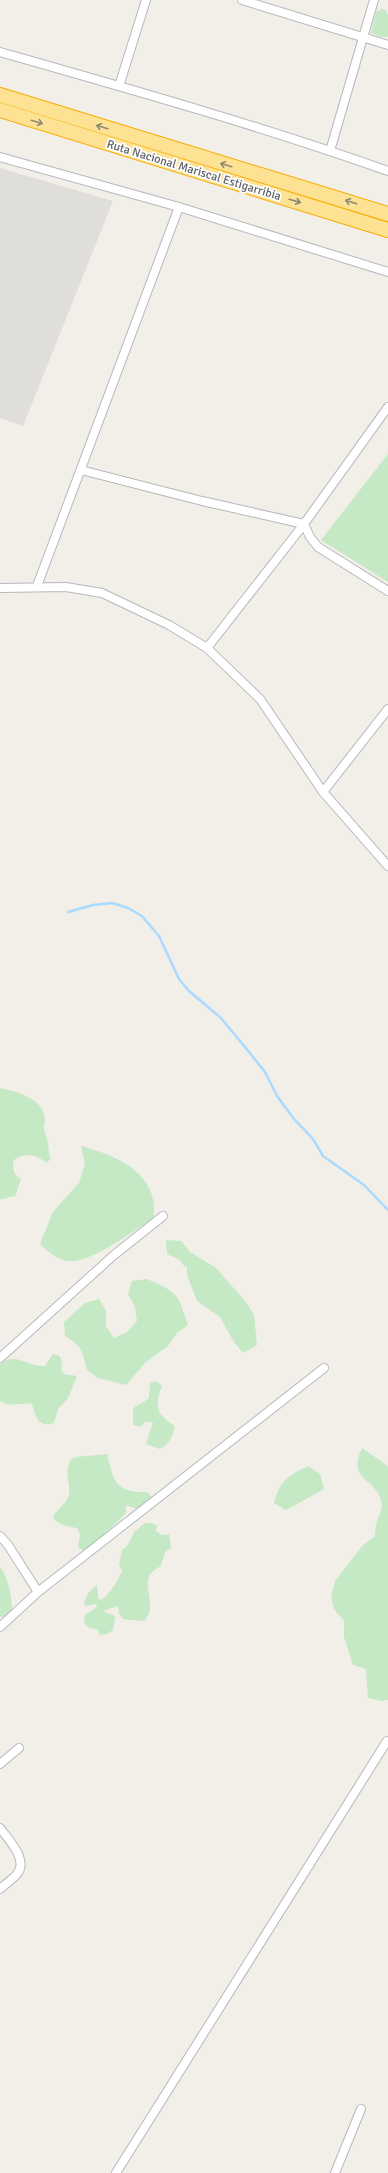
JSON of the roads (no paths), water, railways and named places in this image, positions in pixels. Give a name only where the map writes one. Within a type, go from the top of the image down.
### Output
[{"type":"highway","name":"Ruta Nacional Mariscal Estigarribia","points":[[0,95],[388,214]]},
{"type":"highway","name":"Ruta Nacional Mariscal Estigarribia","points":[[0,110],[388,230]]},
{"type":"street","points":[[119,86],[146,0]]},
{"type":"street","points":[[242,0],[388,45]]},
{"type":"street","points":[[330,151],[374,0]]},
{"type":"street","points":[[0,52],[119,86],[330,151],[388,172]]},
{"type":"street","points":[[0,157],[179,207],[388,272]]},
{"type":"street","points":[[37,586],[179,207]]},
{"type":"street","points":[[207,648],[304,524],[388,407]]},
{"type":"street","points":[[81,470],[202,501],[304,524]]},
{"type":"street","points":[[304,524],[310,537],[318,547],[388,591]]},
{"type":"street","points":[[0,588],[37,586],[85,589],[102,593],[170,625],[207,648],[260,699],[323,792],[388,866]]},
{"type":"street","points":[[323,792],[388,709]]},
{"type":"street","points":[[0,1358],[114,1255],[163,1216]]},
{"type":"street","points":[[0,1627],[38,1592],[324,1368]]},
{"type":"street","points":[[0,1536],[8,1544],[38,1592]]},
{"type":"street","points":[[116,2173],[387,1741]]},
{"type":"street","points":[[0,1764],[19,1748]]},
{"type":"street","points":[[0,1828],[19,1855],[21,1862],[18,1873],[0,1889]]},
{"type":"street","points":[[335,2173],[361,2109]]},
{"type":"waterway","points":[[68,912],[93,905],[112,903],[128,908],[142,916],[159,936],[179,979],[189,991],[221,1018],[249,1052],[265,1072],[277,1096],[294,1119],[313,1139],[323,1156],[364,1185],[388,1210]]}]
